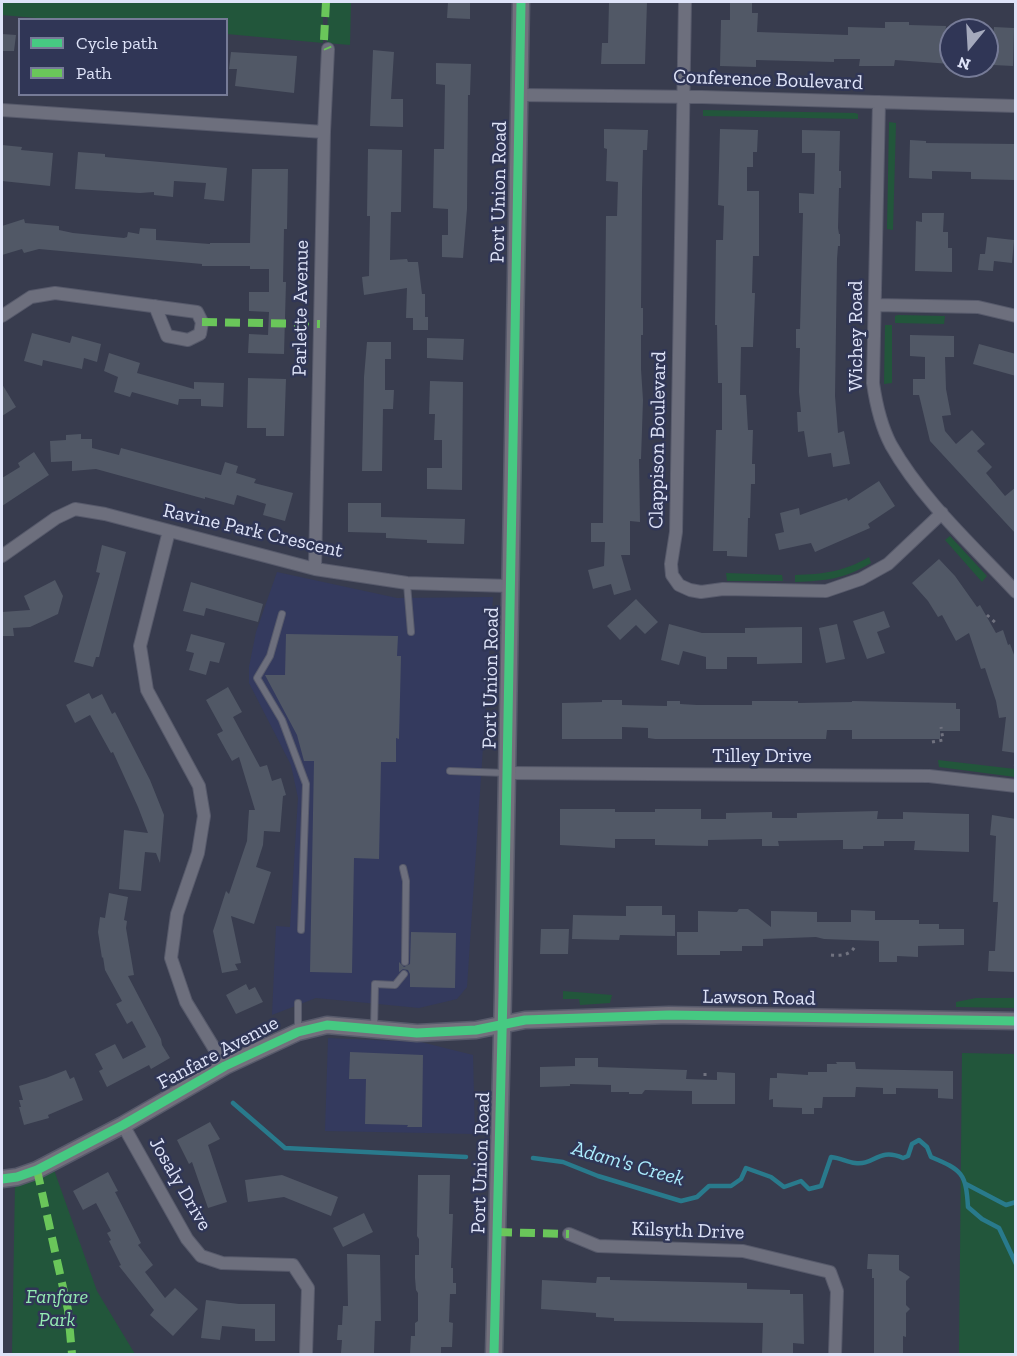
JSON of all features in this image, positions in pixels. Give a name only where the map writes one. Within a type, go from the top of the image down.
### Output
[{"type":"main road","name":"Port Union Road","points":[[494,1354],[521,2]]},
{"type":"main road","name":"Lawson Road","points":[[502,1026],[525,1020],[669,1015],[1016,1021]]},
{"type":"main road","name":"Fanfare Avenue","points":[[2,1179],[37,1170],[123,1125],[225,1066],[298,1032],[327,1025],[417,1033],[476,1030],[502,1026]]},
{"type":"street","name":"Clappison Boulevard","points":[[685,2],[676,532],[671,564],[672,574],[679,585],[701,592],[723,589],[826,591],[861,579],[888,564],[942,513]]},
{"type":"street","name":"Parlette Avenue","points":[[315,569],[324,132],[328,49]]},
{"type":"street","name":"Conference Boulevard","points":[[519,94],[1016,105]]},
{"type":"street","name":"Wichey Road","points":[[879,102],[873,383],[882,423],[902,462],[942,513],[1016,592]]},
{"type":"street","points":[[2,110],[324,132]]},
{"type":"street","points":[[2,316],[31,297],[55,293],[155,306]]},
{"type":"street","points":[[875,304],[978,307],[1016,316]]},
{"type":"street","name":"Ravine Park Crescent","points":[[2,556],[56,518],[75,509],[105,514],[315,569],[407,583],[510,586]]},
{"type":"street","points":[[169,531],[140,646],[147,690],[199,786],[204,816],[198,853],[177,914],[171,958],[186,1002],[225,1066]]},
{"type":"street","name":"Tilley Drive","points":[[507,773],[929,776],[1016,786]]},
{"type":"street","name":"Josaly Drive","points":[[123,1125],[187,1239],[201,1256],[222,1263],[293,1265],[308,1288],[306,1354]]},
{"type":"street","name":"Kilsyth Drive","points":[[569,1234],[598,1246],[743,1251],[830,1272],[837,1291],[835,1354]]},
{"type":"lane","points":[[407,583],[411,632]]},
{"type":"lane","points":[[282,614],[270,656],[257,678],[282,720],[306,784],[301,930]]},
{"type":"lane","points":[[450,771],[507,773]]},
{"type":"lane","points":[[403,868],[406,881],[405,962]]},
{"type":"lane","points":[[375,1029],[375,984],[395,985],[405,974]]},
{"type":"lane","points":[[298,1003],[298,1032]]},
{"type":"path","points":[[987,615],[997,624]]},
{"type":"path","points":[[932,742],[943,740],[941,727]]},
{"type":"path","points":[[831,955],[844,955],[854,949],[856,944]]},
{"type":"shaded area","points":[[277,572],[397,598],[493,597],[467,987],[457,999],[419,1008],[316,998],[272,1015],[276,926],[290,927],[298,798],[291,765],[249,683],[249,667],[256,632]]},
{"type":"shaded area","points":[[328,1038],[421,1042],[473,1055],[475,1134],[325,1131]]},
{"type":"green space","points":[[2,2],[323,2],[323,43],[228,34],[228,18],[36,18],[2,15]]},
{"type":"green space","points":[[328,2],[351,2],[350,45],[327,43]]},
{"type":"green space","points":[[703,110],[855,113],[858,114],[858,119],[703,116]]},
{"type":"green space","points":[[889,122],[896,123],[893,230],[887,229]]},
{"type":"green space","points":[[895,316],[945,316],[944,324],[895,323]]},
{"type":"green space","points":[[885,325],[892,325],[892,383],[884,384]]},
{"type":"green space","points":[[950,536],[987,576],[982,582],[945,540]]},
{"type":"green space","points":[[869,557],[871,563],[843,576],[795,582],[795,575],[833,571],[851,566]]},
{"type":"green space","points":[[726,573],[782,575],[783,581],[727,581]]},
{"type":"green space","points":[[938,760],[1015,769],[1015,777],[939,767]]},
{"type":"green space","points":[[563,991],[612,995],[610,1003],[580,1005],[579,999],[563,999]]},
{"type":"green space","points":[[976,998],[1015,998],[1015,1008],[956,1007],[956,1002]]},
{"type":"green space","points":[[962,1053],[1015,1054],[1015,1354],[959,1354]]},
{"type":"green space","name":"Fanfare Park","points":[[53,1167],[97,1291],[135,1354],[12,1354],[15,1183]]},
{"type":"building","points":[[448,2],[470,2],[470,19],[447,18]]},
{"type":"building","points":[[609,2],[647,2],[645,64],[601,64],[602,43],[608,43]]},
{"type":"building","points":[[730,2],[752,2],[752,13],[758,13],[757,32],[848,35],[848,27],[885,28],[885,22],[939,26],[939,63],[895,60],[894,66],[859,66],[860,59],[834,59],[834,62],[756,60],[756,67],[720,66],[721,20],[730,20]]},
{"type":"building","points":[[999,27],[1014,28],[1013,66],[999,65]]},
{"type":"building","points":[[2,34],[16,35],[14,51],[2,51]]},
{"type":"building","points":[[373,50],[394,52],[391,99],[403,99],[403,127],[370,126]]},
{"type":"building","points":[[231,52],[297,56],[294,93],[235,86],[237,69],[229,69]]},
{"type":"building","points":[[436,63],[471,64],[470,95],[468,95],[467,209],[463,258],[442,257],[442,235],[448,235],[448,209],[433,208],[434,149],[444,149],[445,85],[436,84]]},
{"type":"building","points":[[604,129],[648,130],[647,150],[643,150],[642,191],[641,308],[643,308],[643,335],[641,335],[641,369],[643,400],[641,459],[639,459],[640,522],[630,521],[630,555],[621,555],[631,590],[614,595],[611,584],[593,589],[588,570],[604,566],[605,542],[591,542],[591,523],[603,523],[606,216],[617,216],[618,182],[606,181],[607,149],[604,148]]},
{"type":"building","points":[[720,129],[758,130],[757,152],[753,152],[753,167],[747,167],[747,191],[759,191],[759,256],[753,256],[752,293],[755,293],[753,347],[741,347],[740,395],[746,395],[748,430],[753,430],[752,464],[755,464],[755,484],[751,484],[750,518],[748,518],[747,557],[727,556],[727,551],[713,551],[716,430],[722,430],[722,383],[718,383],[717,325],[715,325],[716,240],[723,240],[724,206],[718,205]]},
{"type":"building","points":[[802,130],[840,131],[841,188],[839,188],[838,228],[840,246],[838,246],[837,259],[835,396],[838,433],[844,431],[850,464],[833,467],[831,453],[808,457],[804,431],[798,432],[797,412],[801,412],[800,348],[796,348],[796,329],[800,329],[803,213],[799,213],[799,193],[814,194],[815,153],[802,153]]},
{"type":"building","points":[[910,140],[926,141],[926,143],[1016,144],[1016,180],[971,179],[971,172],[932,171],[932,179],[909,178]]},
{"type":"building","points":[[2,145],[22,147],[21,150],[53,153],[50,186],[2,181]]},
{"type":"building","points":[[368,149],[402,150],[401,212],[391,212],[390,260],[407,259],[408,262],[418,262],[422,294],[425,294],[425,317],[428,317],[428,330],[413,330],[413,318],[406,318],[407,288],[364,295],[362,277],[369,276]]},
{"type":"building","points":[[78,152],[105,154],[105,157],[227,168],[224,201],[204,199],[206,183],[174,181],[173,197],[154,195],[154,192],[75,189]]},
{"type":"building","points":[[252,169],[288,169],[287,229],[284,229],[283,282],[286,282],[284,354],[248,353],[249,334],[268,335],[269,312],[249,311],[249,292],[269,292],[269,269],[250,269],[250,266],[202,266],[202,264],[39,249],[24,253],[22,249],[2,255],[2,226],[24,219],[25,223],[59,226],[59,230],[73,233],[124,238],[127,237],[128,232],[139,234],[140,228],[156,229],[156,240],[210,244],[250,243]]},
{"type":"building","points":[[922,213],[944,213],[943,232],[948,232],[948,248],[952,248],[952,272],[915,271],[916,221],[922,222]]},
{"type":"building","points":[[987,237],[1014,240],[1012,263],[994,261],[993,271],[978,270],[980,254],[985,254]]},
{"type":"building","points":[[32,333],[70,343],[72,336],[101,344],[97,362],[84,358],[82,369],[43,360],[42,366],[24,361]]},
{"type":"building","points":[[910,335],[954,336],[954,357],[945,357],[946,389],[951,415],[942,416],[945,431],[956,444],[972,430],[985,444],[977,451],[992,467],[986,473],[1005,496],[1016,487],[1016,534],[930,441],[919,395],[913,395],[913,379],[925,379],[925,357],[910,356]]},
{"type":"building","points":[[427,338],[464,339],[463,360],[427,358]]},
{"type":"building","points":[[367,342],[391,342],[391,359],[385,359],[385,390],[394,390],[393,409],[383,409],[382,471],[362,471]]},
{"type":"building","points":[[979,344],[1016,354],[1016,376],[973,364]]},
{"type":"building","points":[[109,353],[140,363],[137,373],[194,389],[194,382],[224,383],[223,407],[201,406],[201,399],[179,399],[178,405],[132,392],[130,397],[114,392],[118,377],[104,371]]},
{"type":"building","points":[[248,378],[286,379],[284,436],[266,436],[266,428],[247,428]]},
{"type":"building","points":[[430,381],[463,382],[462,490],[427,489],[427,468],[442,468],[442,440],[434,440],[435,414],[429,414]]},
{"type":"building","points":[[2,384],[16,407],[2,416]]},
{"type":"building","points":[[81,434],[81,439],[92,439],[92,448],[119,455],[121,448],[221,475],[225,462],[238,466],[236,473],[256,479],[254,483],[293,493],[285,521],[263,515],[266,504],[237,495],[234,505],[96,469],[72,471],[72,461],[51,462],[50,441],[66,440],[66,435]]},
{"type":"building","points":[[34,452],[49,475],[2,506],[2,478],[20,467],[18,463]]},
{"type":"building","points":[[879,481],[895,506],[868,524],[870,528],[815,552],[811,543],[779,550],[775,534],[784,532],[780,513],[799,508],[800,515],[847,498],[848,501]]},
{"type":"building","points":[[348,503],[381,503],[381,517],[465,519],[464,544],[427,543],[427,540],[386,538],[386,533],[348,532]]},
{"type":"building","points":[[102,545],[126,552],[99,657],[96,657],[93,667],[74,662],[100,573],[96,572]]},
{"type":"building","points":[[939,559],[955,576],[977,607],[980,605],[996,633],[1003,630],[1008,645],[1010,644],[1016,660],[1016,753],[1002,751],[1006,717],[999,718],[985,668],[981,669],[969,633],[956,641],[942,615],[938,617],[912,583]]},
{"type":"building","points":[[55,580],[63,596],[58,614],[30,627],[13,628],[14,636],[2,636],[2,612],[30,610],[24,596]]},
{"type":"building","points":[[191,582],[263,604],[258,622],[206,608],[204,616],[183,611]]},
{"type":"building","points":[[636,599],[658,622],[645,634],[636,625],[620,640],[607,626]]},
{"type":"building","points":[[884,611],[890,627],[877,632],[885,653],[867,659],[853,621]]},
{"type":"building","points":[[669,624],[702,633],[745,633],[745,628],[802,627],[802,663],[757,664],[757,657],[727,657],[727,669],[706,669],[706,657],[683,651],[679,665],[661,660]]},
{"type":"building","points":[[837,624],[845,659],[826,663],[819,628]]},
{"type":"building","points":[[191,634],[225,643],[219,663],[210,661],[206,675],[189,670],[194,653],[186,651]]},
{"type":"building","points":[[286,634],[398,636],[397,656],[401,656],[399,739],[396,738],[396,762],[381,762],[379,859],[354,858],[352,973],[310,972],[314,761],[304,761],[297,735],[265,675],[285,675]]},
{"type":"building","points":[[228,687],[242,712],[233,717],[260,767],[267,765],[272,781],[281,778],[286,795],[283,796],[280,832],[264,831],[263,845],[256,867],[271,872],[254,924],[231,916],[241,963],[235,964],[238,970],[222,973],[213,931],[226,891],[229,894],[247,841],[249,810],[255,810],[239,757],[232,761],[217,734],[223,731],[206,700]]},
{"type":"building","points":[[89,693],[92,699],[102,694],[112,714],[115,712],[150,780],[164,815],[160,863],[156,853],[145,852],[141,891],[119,889],[124,830],[148,833],[138,807],[113,752],[111,753],[90,715],[75,723],[66,705]]},
{"type":"building","points":[[602,700],[622,700],[622,705],[667,706],[667,701],[697,705],[752,705],[752,701],[956,703],[956,709],[960,709],[960,731],[940,731],[940,739],[852,739],[852,730],[827,730],[826,739],[655,739],[648,738],[648,728],[622,727],[622,739],[562,739],[562,703],[602,702]]},
{"type":"building","points":[[560,809],[655,812],[655,809],[701,809],[701,819],[726,819],[726,813],[772,812],[772,818],[797,818],[797,813],[878,811],[877,819],[903,819],[903,812],[969,814],[969,852],[914,850],[915,841],[884,841],[884,846],[863,846],[863,849],[843,849],[843,840],[778,841],[779,846],[762,846],[762,839],[708,840],[708,846],[655,845],[655,839],[615,839],[615,848],[560,845]]},
{"type":"building","points":[[992,815],[1016,819],[1016,972],[988,971],[989,951],[995,951],[998,902],[993,902],[996,836],[990,835]]},
{"type":"building","points":[[109,893],[128,897],[124,920],[127,921],[126,928],[134,975],[128,976],[170,1058],[151,1069],[149,1065],[107,1087],[99,1071],[103,1069],[95,1054],[115,1044],[123,1059],[146,1047],[132,1021],[127,1024],[116,1004],[122,1001],[105,970],[102,958],[98,932],[100,917],[105,918]]},
{"type":"building","points":[[626,906],[662,906],[662,915],[675,915],[675,936],[620,935],[619,940],[572,939],[573,915],[626,916]]},
{"type":"building","points":[[739,909],[748,909],[771,927],[771,911],[817,912],[817,922],[851,922],[851,910],[875,911],[875,920],[919,920],[919,924],[939,924],[939,929],[964,929],[964,945],[918,946],[918,957],[897,956],[897,962],[879,962],[879,941],[816,937],[763,939],[763,946],[742,946],[742,951],[720,951],[720,955],[677,955],[677,932],[698,932],[698,911],[737,912]]},
{"type":"building","points":[[541,929],[569,929],[568,954],[540,954]]},
{"type":"building","points":[[411,932],[456,933],[455,988],[410,987],[410,974],[408,970],[403,969],[399,972],[399,962],[404,967],[410,964]]},
{"type":"building","points":[[246,984],[249,990],[255,987],[263,1002],[236,1014],[226,995]]},
{"type":"building","points":[[350,1052],[423,1055],[422,1127],[365,1124],[366,1079],[349,1079]]},
{"type":"building","points":[[575,1058],[598,1058],[598,1067],[687,1070],[686,1079],[717,1080],[717,1072],[735,1073],[735,1104],[692,1104],[692,1091],[645,1090],[642,1094],[629,1094],[629,1092],[611,1092],[611,1085],[570,1084],[570,1086],[540,1087],[540,1067],[575,1066]]},
{"type":"building","points":[[836,1062],[855,1062],[856,1069],[953,1071],[953,1099],[938,1098],[938,1089],[896,1088],[896,1094],[883,1094],[883,1088],[856,1087],[855,1097],[823,1097],[822,1108],[814,1108],[814,1114],[802,1114],[802,1108],[773,1107],[773,1099],[769,1100],[770,1078],[777,1078],[777,1073],[808,1075],[808,1072],[827,1072],[827,1064],[837,1064]]},
{"type":"building","points":[[66,1070],[70,1079],[74,1077],[83,1100],[48,1115],[49,1118],[24,1125],[19,1107],[21,1107],[19,1100],[23,1100],[19,1086]]},
{"type":"building","points":[[210,1122],[220,1139],[208,1145],[227,1202],[208,1208],[192,1162],[189,1164],[177,1140]]},
{"type":"building","points":[[108,1172],[118,1191],[115,1192],[141,1243],[138,1245],[153,1265],[145,1272],[165,1298],[175,1288],[198,1309],[173,1336],[150,1315],[154,1310],[119,1266],[121,1265],[107,1233],[111,1231],[96,1203],[83,1210],[73,1191]]},
{"type":"building","points":[[282,1175],[338,1197],[331,1216],[284,1197],[248,1202],[245,1180]]},
{"type":"building","points":[[418,1175],[450,1175],[449,1214],[453,1214],[451,1268],[453,1268],[453,1283],[456,1283],[456,1294],[450,1294],[449,1322],[453,1323],[452,1347],[441,1347],[441,1354],[410,1354],[411,1336],[415,1336],[415,1323],[418,1321],[415,1255],[419,1255]]},
{"type":"building","points":[[364,1213],[373,1232],[343,1247],[333,1228]]},
{"type":"building","points":[[347,1254],[380,1255],[381,1321],[375,1321],[374,1353],[341,1353],[342,1340],[337,1340],[338,1325],[342,1325],[343,1306],[348,1306]]},
{"type":"building","points":[[868,1254],[899,1255],[899,1270],[910,1277],[906,1281],[906,1305],[910,1309],[906,1313],[903,1353],[874,1353],[874,1278],[872,1278],[872,1269],[867,1269]]},
{"type":"building","points":[[597,1277],[610,1277],[610,1280],[747,1283],[747,1289],[790,1290],[790,1294],[803,1294],[804,1344],[793,1343],[793,1354],[762,1354],[763,1323],[614,1321],[614,1318],[596,1317],[596,1313],[541,1309],[542,1280],[596,1283]]},
{"type":"building","points":[[206,1300],[239,1304],[275,1304],[275,1341],[255,1341],[255,1329],[222,1326],[220,1340],[201,1338]]},
{"type":"waterway","name":"Adam's Creek","points":[[233,1103],[285,1148],[466,1157]]},
{"type":"waterway","name":"Adam's Creek","points":[[533,1158],[563,1162],[598,1176],[681,1201],[697,1197],[709,1186],[731,1186],[741,1179],[746,1168],[771,1177],[784,1187],[801,1181],[809,1189],[821,1186],[831,1157],[861,1163],[888,1155],[903,1158],[908,1156],[912,1144],[919,1140],[927,1147],[931,1157],[950,1166],[960,1174],[966,1187],[968,1207],[982,1219],[999,1228],[1016,1264]]},
{"type":"waterway","name":"Adam's Creek","points":[[966,1184],[1006,1205],[1016,1202]]},
{"type":"marked path","points":[[326,2],[324,40],[328,49]]},
{"type":"marked path","points":[[202,322],[320,324]]},
{"type":"marked path","points":[[37,1170],[68,1310],[72,1354]]},
{"type":"marked path","points":[[497,1232],[569,1234]]},
{"type":"cycle path","points":[[494,1354],[503,994],[521,2]]},
{"type":"cycle path","points":[[2,1179],[37,1170],[123,1125],[225,1066],[298,1032],[327,1025],[417,1033],[476,1030],[525,1020],[669,1015],[1016,1021]]}]
